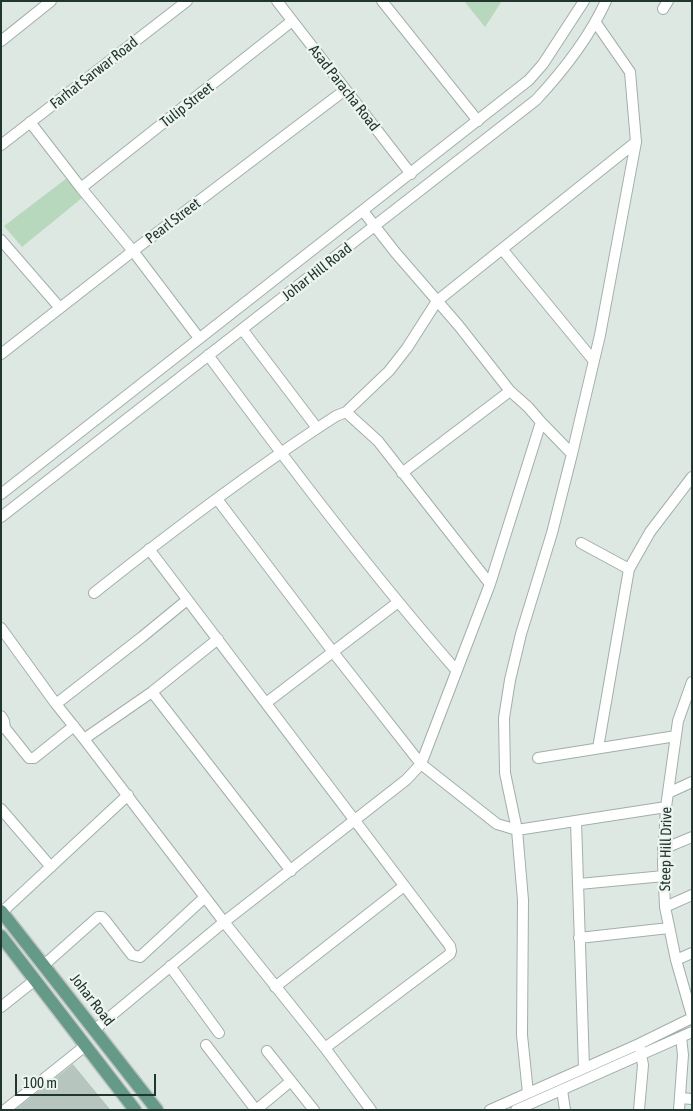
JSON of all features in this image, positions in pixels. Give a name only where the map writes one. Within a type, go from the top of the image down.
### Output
[{"type":"main road","name":"Johar Road","points":[[2,912],[156,1110]]},
{"type":"main road","points":[[1,936],[135,1110]]},
{"type":"street","points":[[1,41],[51,1]]},
{"type":"street","name":"Farhat Sarwar Road","points":[[1,145],[175,5],[186,1]]},
{"type":"street","name":"Asad Paracha Road","points":[[276,1],[411,174]]},
{"type":"street","points":[[382,1],[478,121]]},
{"type":"street","name":"Johar Hill Road","points":[[1,494],[529,80],[543,64],[584,1]]},
{"type":"street","name":"Johar Hill Road","points":[[1,517],[208,355],[376,227],[536,100],[554,80],[596,23],[606,1]]},
{"type":"street","name":"Tulip Street","points":[[81,188],[292,21]]},
{"type":"street","points":[[528,1093],[522,1035],[523,900],[517,830],[505,773],[504,718],[510,680],[521,634],[552,532],[594,361],[636,142],[630,72],[596,23]]},
{"type":"street","name":"Pearl Street","points":[[1,354],[133,251],[346,90]]},
{"type":"street","points":[[30,122],[133,251],[199,338]]},
{"type":"street","points":[[94,593],[149,549],[280,452],[336,416],[346,412],[389,371],[407,348],[437,301],[636,142]]},
{"type":"street","points":[[363,211],[510,390],[572,454]]},
{"type":"street","points":[[3,245],[60,308]]},
{"type":"street","points":[[502,249],[594,361]]},
{"type":"street","points":[[242,329],[317,428]]},
{"type":"street","points":[[208,355],[280,452],[397,603],[456,670]]},
{"type":"street","points":[[402,473],[510,390]]},
{"type":"street","points":[[346,412],[378,442],[490,584]]},
{"type":"street","points":[[94,1030],[224,922],[406,780],[421,764],[490,584],[541,422]]},
{"type":"street","points":[[598,748],[629,569],[650,532],[692,477]]},
{"type":"street","points":[[217,499],[421,764],[497,824],[517,830],[666,807]]},
{"type":"street","points":[[581,543],[629,569]]},
{"type":"street","points":[[149,549],[450,946],[450,954],[325,1048]]},
{"type":"street","points":[[56,704],[187,600]]},
{"type":"street","points":[[266,703],[397,603]]},
{"type":"street","points":[[1,628],[56,704],[224,922],[325,1048],[371,1110]]},
{"type":"street","points":[[84,739],[152,692],[218,639]]},
{"type":"street","name":"Steep Hill Drive","points":[[692,682],[682,706],[676,736],[666,807],[663,849],[664,907],[692,1017]]},
{"type":"street","points":[[152,692],[291,870]]},
{"type":"street","points":[[1,716],[4,720],[3,728],[29,758],[34,758],[74,726]]},
{"type":"street","points":[[538,758],[676,736]]},
{"type":"street","points":[[668,793],[692,782]]},
{"type":"street","points":[[112,809],[120,785]]},
{"type":"street","points":[[2,912],[128,795]]},
{"type":"street","points":[[2,812],[51,867]]},
{"type":"street","points":[[576,821],[584,1068]]},
{"type":"street","points":[[663,849],[692,837]]},
{"type":"street","points":[[579,884],[664,876]]},
{"type":"street","points":[[275,987],[404,886]]},
{"type":"street","points":[[664,907],[692,895]]},
{"type":"street","points":[[44,965],[98,917],[102,917],[105,920],[132,955],[140,957],[205,897]]},
{"type":"street","points":[[579,938],[669,928]]},
{"type":"street","points":[[676,960],[692,953]]},
{"type":"street","points":[[170,966],[219,1033]]},
{"type":"street","points":[[1,1007],[35,980]]},
{"type":"street","points":[[490,1110],[639,1044],[692,1017]]},
{"type":"street","points":[[516,1110],[692,1032]]},
{"type":"street","points":[[679,1110],[681,1098],[681,1037]]},
{"type":"street","points":[[639,1044],[644,1065],[639,1110]]},
{"type":"street","points":[[206,1045],[256,1110],[291,1081]]},
{"type":"street","points":[[5,1110],[85,1046]]},
{"type":"street","points":[[267,1052],[314,1110]]},
{"type":"street","points":[[562,1090],[564,1110]]},
{"type":"street","points":[[681,1098],[692,1099]]},
{"type":"green space","points":[[464,1],[502,1],[485,27]]},
{"type":"green space","points":[[67,178],[82,198],[22,247],[4,226]]},
{"type":"building","points":[[73,1065],[110,1110],[16,1110]]}]
